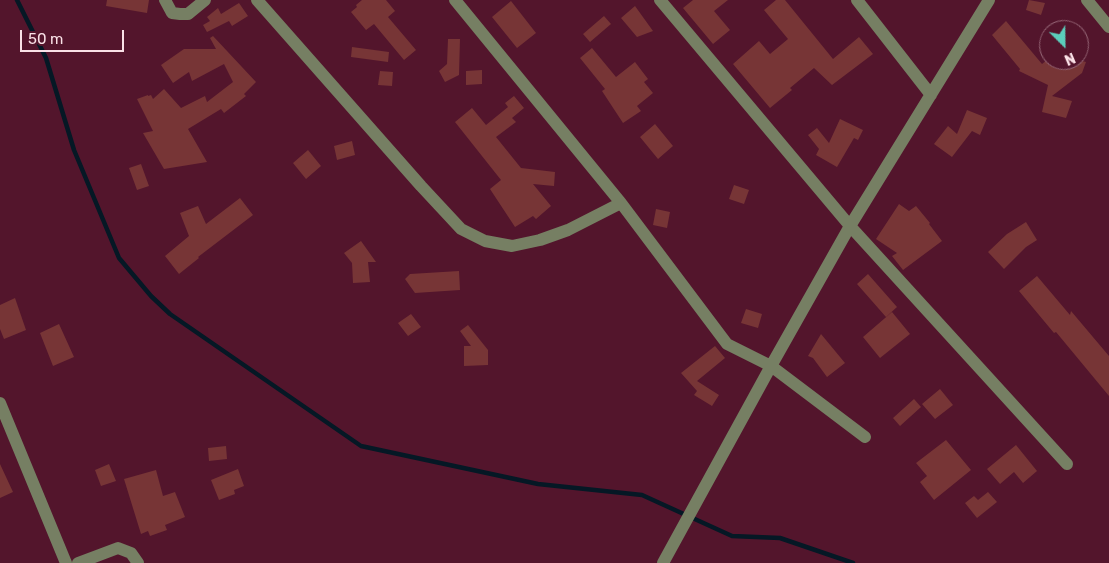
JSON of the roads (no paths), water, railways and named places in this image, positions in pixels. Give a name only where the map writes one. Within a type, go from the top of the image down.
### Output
[{"type":"street","points":[[165,0],[172,13],[188,14],[206,0]]},
{"type":"street","points":[[257,0],[461,229],[485,241],[512,246],[540,240],[568,230],[621,203]]},
{"type":"street","points":[[455,0],[621,203],[728,344],[771,366],[865,437]]},
{"type":"street","points":[[857,0],[931,95]]},
{"type":"street","points":[[663,563],[850,226],[990,0]]},
{"type":"street","points":[[1087,0],[1109,27]]},
{"type":"street","points":[[667,2],[850,226],[1067,464]]},
{"type":"street","points":[[0,403],[66,563]]},
{"type":"street","points":[[78,563],[118,548],[131,553],[138,563]]},
{"type":"waterway","points":[[17,0],[46,58],[74,150],[119,258],[151,296],[170,314],[361,446],[538,484],[642,495],[732,536],[780,538],[853,563]]}]
